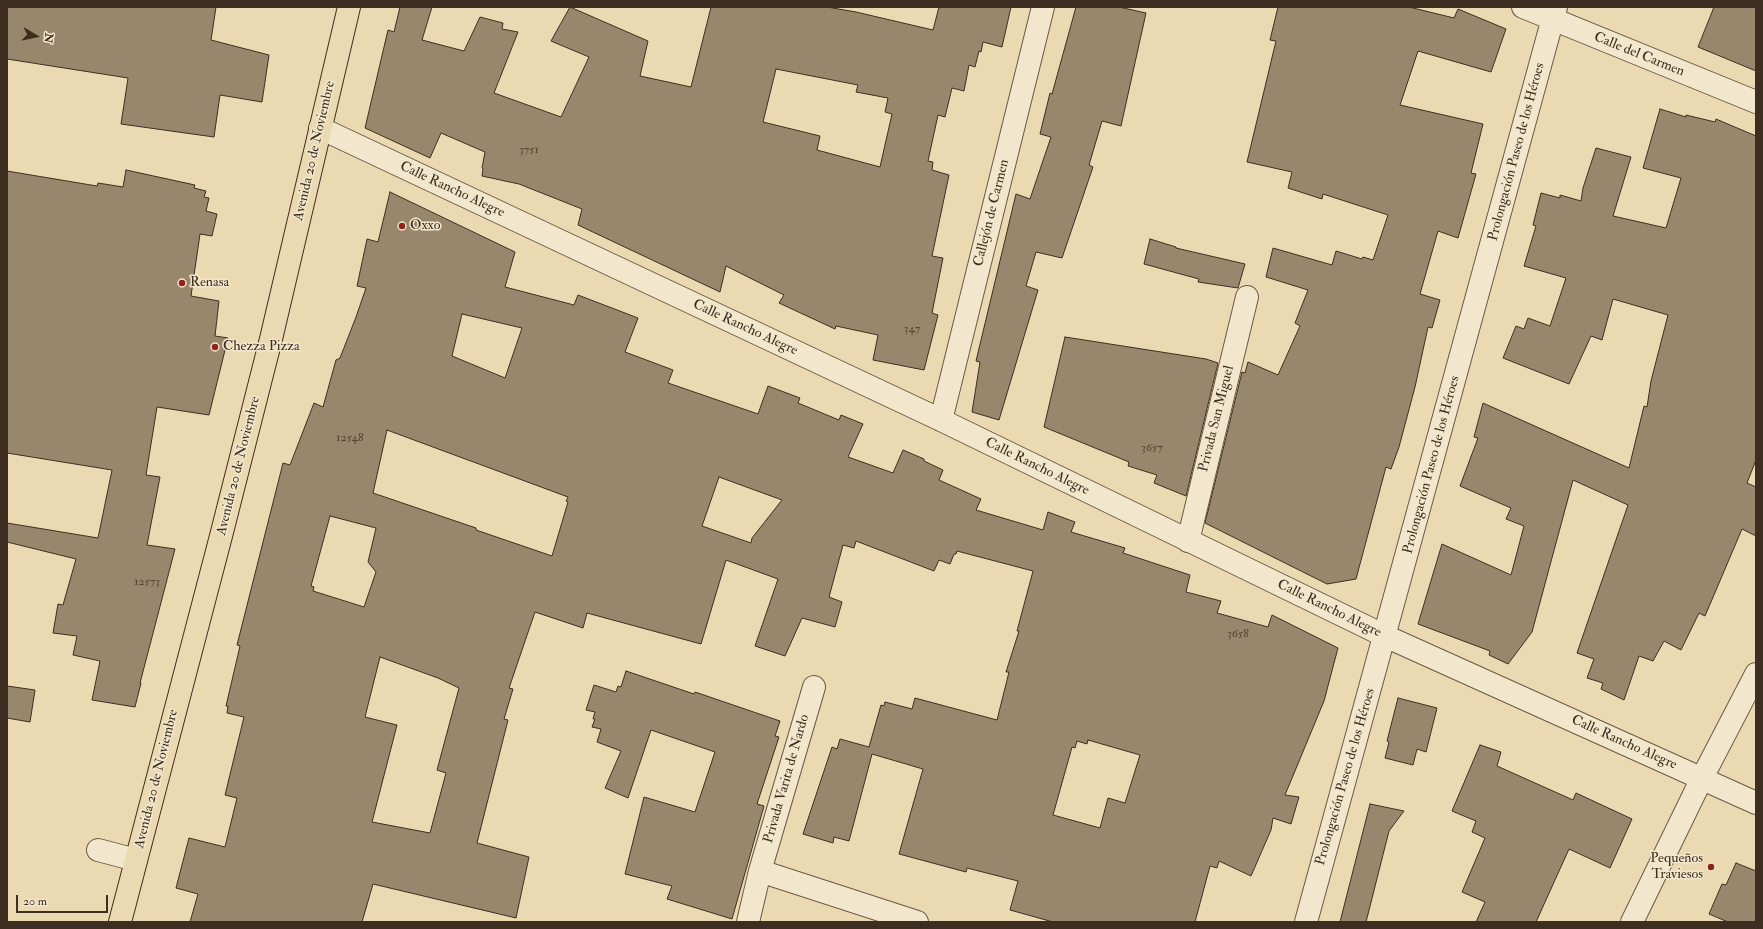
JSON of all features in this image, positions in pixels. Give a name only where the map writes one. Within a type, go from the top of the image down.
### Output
[{"type":"main road","name":"Avenida 20 de Noviembre","points":[[120,922],[220,542],[271,339],[349,7]]},
{"type":"street","name":"Callejón de Carmen","points":[[941,420],[1043,7]]},
{"type":"street","name":"Calle del Carmen","points":[[1523,7],[1555,14],[1756,102]]},
{"type":"street","name":"Prolongación Paseo de los Héroes","points":[[1306,922],[1555,14]]},
{"type":"street","name":"Calle Rancho Alegre","points":[[320,128],[941,420],[1385,636],[1756,803]]},
{"type":"street","name":"Privada San Miguel","points":[[1188,541],[1247,297]]},
{"type":"street","points":[[1632,922],[1702,778],[1756,674]]},
{"type":"street","name":"Privada Varita de Nardo","points":[[748,922],[760,871],[814,687]]},
{"type":"street","points":[[98,850],[136,860]]},
{"type":"street","points":[[760,871],[917,922]]},
{"type":"building","points":[[7,7],[216,7],[211,40],[269,55],[262,102],[220,95],[214,137],[121,124],[128,78],[7,59]]},
{"type":"building","points":[[400,7],[432,7],[422,40],[464,51],[480,17],[503,23],[502,29],[518,32],[494,93],[561,117],[589,57],[551,41],[570,7],[648,41],[640,76],[691,87],[711,7],[827,7],[856,12],[933,30],[939,7],[1011,7],[1002,47],[983,42],[975,67],[969,65],[964,91],[952,88],[945,117],[938,115],[928,161],[933,162],[932,170],[949,175],[932,256],[943,258],[932,313],[938,315],[924,370],[873,360],[878,335],[836,326],[835,329],[779,303],[784,295],[726,266],[720,292],[578,225],[582,209],[519,184],[482,176],[485,152],[441,133],[430,158],[365,128],[388,30],[394,32]],"holes":[[[776,69],[858,85],[856,92],[888,98],[885,112],[892,114],[880,167],[817,150],[820,136],[763,122]]]},
{"type":"building","points":[[1076,7],[1119,7],[1146,13],[1121,126],[1102,121],[1089,165],[1093,167],[1062,258],[1036,252],[1026,286],[1038,290],[999,420],[972,412],[980,362],[976,361],[1016,194],[1030,199],[1051,137],[1040,134],[1050,93],[1052,94]]},
{"type":"building","points":[[1278,7],[1409,7],[1454,18],[1458,9],[1506,29],[1491,72],[1418,51],[1400,105],[1483,124],[1471,173],[1476,174],[1458,238],[1438,231],[1420,294],[1440,300],[1432,328],[1428,327],[1415,387],[1399,447],[1391,469],[1386,467],[1356,579],[1327,584],[1205,523],[1242,372],[1245,373],[1248,362],[1278,375],[1300,326],[1295,323],[1308,290],[1266,277],[1273,248],[1332,265],[1336,251],[1362,259],[1363,257],[1373,260],[1388,215],[1323,194],[1322,199],[1288,188],[1292,172],[1247,162],[1276,41],[1270,40]]},
{"type":"building","points":[[1714,7],[1756,7],[1756,71],[1698,47]]},
{"type":"building","points":[[1660,109],[1686,117],[1686,115],[1715,122],[1716,119],[1756,136],[1756,460],[1747,483],[1756,487],[1756,536],[1742,529],[1705,616],[1699,613],[1681,650],[1664,641],[1653,661],[1639,656],[1624,700],[1601,689],[1603,683],[1587,678],[1594,659],[1577,653],[1628,505],[1573,480],[1532,632],[1508,664],[1489,655],[1490,651],[1418,624],[1442,544],[1511,575],[1524,526],[1506,519],[1511,508],[1460,486],[1478,438],[1474,437],[1483,403],[1629,468],[1644,406],[1647,407],[1651,381],[1668,315],[1613,299],[1602,340],[1591,336],[1569,384],[1503,358],[1516,326],[1524,329],[1528,318],[1550,326],[1566,278],[1524,266],[1536,226],[1533,225],[1541,193],[1560,198],[1560,195],[1581,201],[1583,188],[1596,148],[1631,157],[1613,216],[1666,228],[1681,178],[1643,168]]},
{"type":"building","points":[[126,170],[195,185],[194,188],[206,191],[204,197],[209,198],[206,211],[217,214],[212,236],[200,234],[191,296],[219,301],[215,336],[228,338],[209,415],[157,407],[146,475],[160,477],[147,545],[175,549],[135,707],[92,700],[100,661],[73,655],[77,636],[53,633],[58,604],[63,605],[76,559],[7,542],[7,523],[98,538],[112,470],[7,453],[7,171],[97,186],[98,183],[123,187]]},
{"type":"building","points":[[390,192],[515,252],[505,287],[574,305],[578,295],[638,318],[625,352],[673,370],[668,383],[758,414],[768,386],[800,398],[798,403],[839,420],[841,415],[863,424],[848,457],[893,473],[903,450],[924,459],[924,461],[943,470],[939,480],[981,499],[976,510],[1043,530],[1048,512],[1075,522],[1071,532],[1125,548],[1123,553],[1190,575],[1186,592],[1221,601],[1217,613],[1268,627],[1272,615],[1338,648],[1324,701],[1285,795],[1299,797],[1291,824],[1273,818],[1271,830],[1251,876],[1219,861],[1217,868],[1210,866],[1195,922],[1053,922],[1010,910],[1018,881],[967,868],[966,872],[899,854],[923,769],[872,754],[849,841],[834,837],[833,843],[803,834],[832,747],[837,749],[840,739],[869,747],[881,705],[884,706],[885,702],[912,709],[915,698],[997,720],[1009,672],[1006,672],[1019,631],[1017,631],[1033,571],[957,551],[956,554],[954,554],[950,564],[939,560],[934,571],[856,541],[854,548],[843,545],[829,597],[842,602],[835,627],[802,618],[785,656],[755,646],[778,579],[726,560],[701,644],[587,613],[583,628],[535,612],[509,688],[513,689],[504,719],[508,720],[477,843],[529,857],[516,918],[373,884],[362,922],[190,922],[198,894],[176,888],[189,838],[225,847],[237,798],[225,795],[244,717],[227,713],[228,706],[226,706],[240,646],[237,645],[283,463],[290,465],[314,403],[323,407],[336,360],[340,358],[366,288],[357,286],[367,239],[378,242]],"holes":[[[462,314],[522,328],[505,378],[452,356]],[[387,430],[568,497],[566,501],[568,502],[552,556],[476,530],[476,528],[373,493]],[[719,477],[782,500],[752,538],[751,543],[702,526]],[[330,516],[376,528],[368,562],[376,572],[364,607],[313,591],[314,587],[311,586]],[[380,657],[438,678],[459,688],[437,770],[446,773],[430,833],[372,822],[397,725],[365,717]],[[1088,740],[1140,755],[1125,803],[1108,798],[1100,828],[1053,815],[1072,747],[1075,748],[1077,741],[1087,744]]]},
{"type":"building","points":[[1150,239],[1176,248],[1245,264],[1238,288],[1198,282],[1199,279],[1144,264]]},
{"type":"building","points":[[1065,337],[1206,359],[1218,363],[1186,496],[1154,483],[1157,475],[1128,466],[1129,462],[1044,427]]},
{"type":"building","points":[[626,671],[694,694],[695,692],[780,721],[775,736],[779,737],[757,804],[764,806],[732,919],[667,899],[672,886],[625,874],[644,797],[695,812],[715,752],[651,730],[628,798],[605,788],[621,751],[597,742],[601,729],[592,727],[595,719],[593,719],[595,712],[586,710],[594,685],[616,692],[618,686],[621,687]]},
{"type":"building","points":[[7,686],[35,690],[30,722],[7,718]]},
{"type":"building","points":[[1398,698],[1437,708],[1426,752],[1417,749],[1413,765],[1385,758],[1389,742],[1387,741]]},
{"type":"building","points":[[1480,745],[1501,752],[1497,766],[1573,800],[1576,793],[1632,819],[1610,868],[1569,849],[1536,922],[1476,922],[1485,902],[1462,892],[1485,838],[1472,832],[1476,821],[1452,811]]},
{"type":"building","points":[[1370,804],[1404,811],[1389,831],[1366,922],[1340,922]]},
{"type":"building","points":[[1736,863],[1756,871],[1756,922],[1728,922],[1709,914],[1722,884],[1726,885]]},
{"type":"place","name":"Oxxo","points":[[402,226]]},
{"type":"place","name":"Renasa","points":[[182,283]]},
{"type":"place","name":"Chezza Pizza","points":[[215,347]]},
{"type":"place","name":"Pequeños Traviesos","points":[[1711,867]]}]
